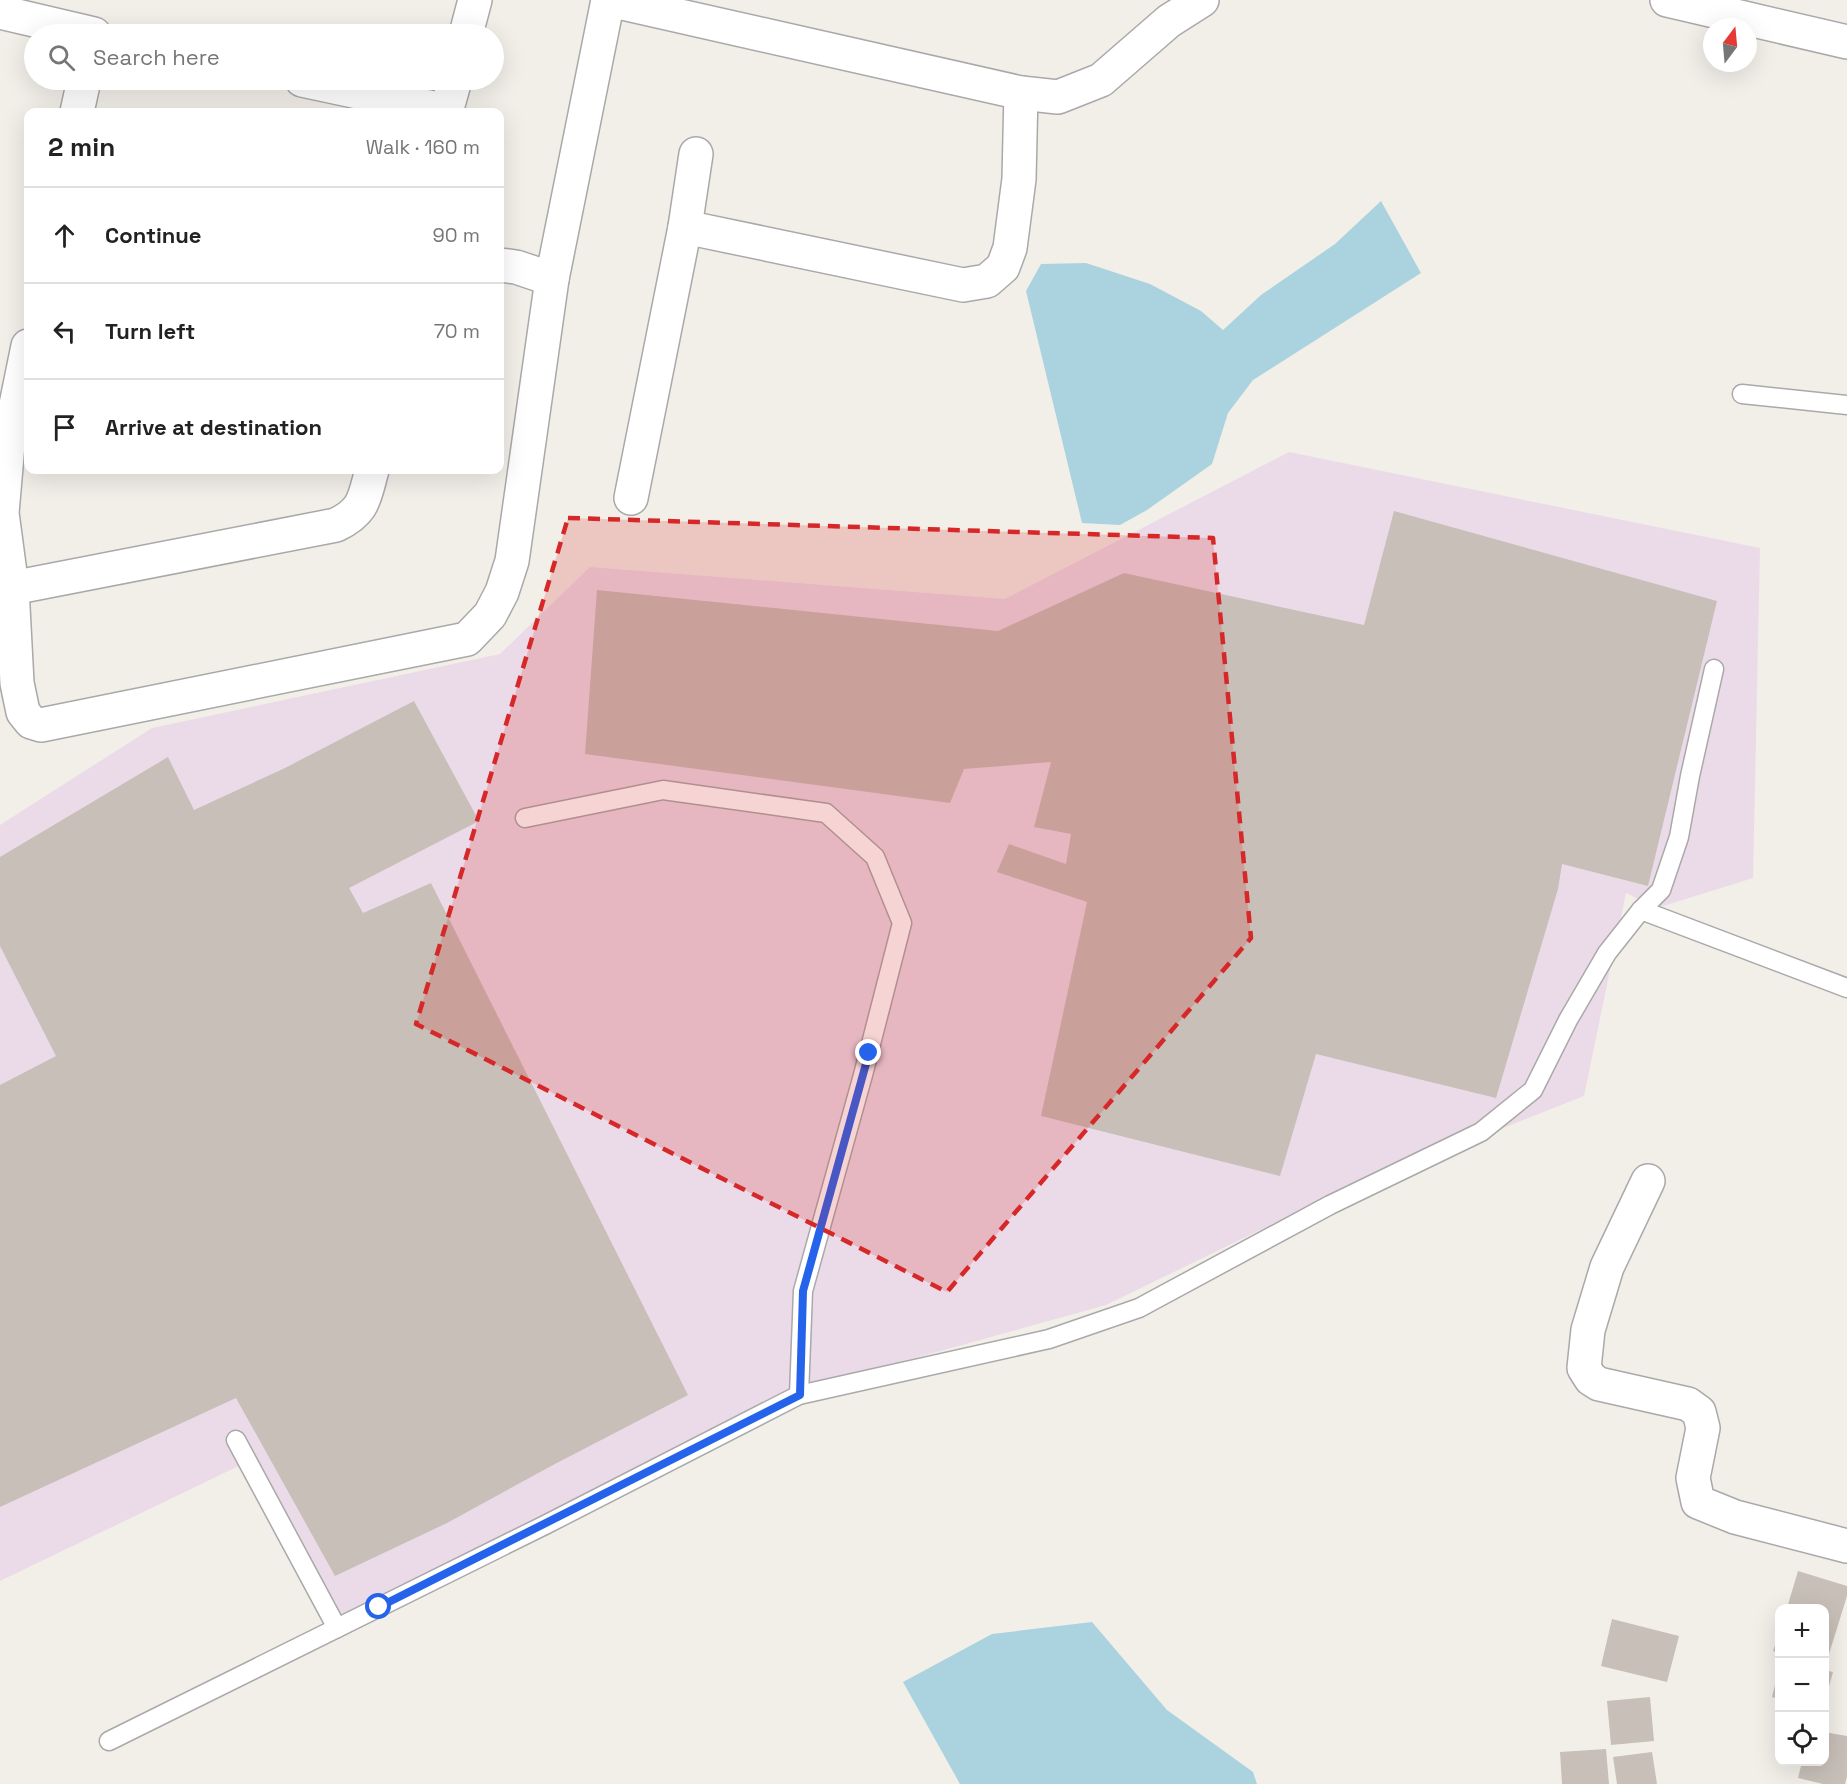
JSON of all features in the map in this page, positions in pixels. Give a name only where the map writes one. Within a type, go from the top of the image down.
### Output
[{"type":"street","points":[[469,24],[475,0]]},
{"type":"street","points":[[24,370],[2,513],[12,588],[17,683],[23,712],[31,722],[41,725],[467,639],[490,615],[502,592],[513,561],[552,279],[608,0],[1021,93],[1058,97],[1101,80],[1169,21],[1203,0]]},
{"type":"street","points":[[1667,0],[1847,42]]},
{"type":"street","points":[[0,12],[51,24]]},
{"type":"street","points":[[78,108],[82,90]]},
{"type":"street","points":[[347,90],[428,108]]},
{"type":"street","points":[[447,108],[452,90]]},
{"type":"street","points":[[685,227],[963,285],[987,281],[1003,267],[1010,248],[1019,179],[1021,93]]},
{"type":"street","points":[[631,498],[685,227],[696,154]]},
{"type":"street","points":[[504,266],[516,267],[552,279]]},
{"type":"street","points":[[12,588],[336,525],[351,518],[362,503],[371,474]]},
{"type":"street","points":[[1648,1180],[1606,1267],[1588,1330],[1584,1368],[1591,1379],[1599,1384],[1688,1404],[1699,1412],[1703,1428],[1693,1478],[1698,1502],[1735,1517],[1847,1546]]},
{"type":"lane","points":[[1742,394],[1847,405]]},
{"type":"lane","points":[[109,1741],[800,1395],[1049,1339],[1139,1308],[1330,1205],[1481,1132],[1533,1090],[1568,1020],[1607,953],[1641,910],[1661,890],[1679,837],[1714,669]]},
{"type":"lane","points":[[525,818],[663,790],[826,813],[875,857],[902,923],[863,1075],[803,1291],[800,1395]]},
{"type":"lane","points":[[1641,910],[1847,988]]},
{"type":"lane","points":[[236,1440],[338,1628]]},
{"type":"highlighted area","points":[[568,518],[1213,538],[1251,938],[947,1292],[416,1024]]},
{"type":"shaded area","points":[[1289,452],[1760,548],[1753,878],[1657,908],[1626,893],[1584,1096],[1324,1199],[1106,1305],[796,1391],[339,1634],[245,1463],[0,1581],[0,825],[152,728],[500,654],[590,567],[1005,599]]},
{"type":"water","points":[[1381,201],[1421,273],[1253,380],[1228,413],[1212,464],[1147,510],[1120,525],[1082,523],[1026,291],[1041,264],[1086,263],[1150,284],[1201,311],[1223,330],[1261,295],[1335,244]]},
{"type":"water","points":[[1092,1622],[1167,1710],[1253,1772],[1257,1784],[960,1784],[903,1682],[992,1634]]},
{"type":"building","points":[[1394,511],[1717,601],[1648,886],[1562,864],[1558,889],[1496,1098],[1316,1054],[1280,1176],[1041,1116],[1087,902],[997,872],[1009,844],[1066,864],[1071,834],[1034,827],[1051,762],[964,769],[950,803],[585,754],[597,590],[998,631],[1124,573],[1364,625]]},
{"type":"building","points":[[414,701],[479,821],[349,888],[363,913],[431,883],[688,1395],[447,1523],[335,1576],[236,1398],[0,1507],[0,1085],[56,1056],[0,946],[0,857],[168,757],[194,810],[285,768]]},
{"type":"building","points":[[1798,1571],[1847,1586],[1847,1596],[1829,1654],[1829,1604],[1788,1604]]},
{"type":"building","points":[[1612,1619],[1679,1636],[1667,1682],[1601,1666]]},
{"type":"building","points":[[1829,1671],[1833,1672],[1829,1686]]},
{"type":"building","points":[[1650,1697],[1654,1741],[1611,1745],[1607,1701]]},
{"type":"building","points":[[1829,1733],[1847,1736],[1845,1784],[1823,1784],[1798,1778],[1801,1766],[1829,1766]]},
{"type":"building","points":[[1606,1749],[1609,1784],[1562,1784],[1560,1752]]},
{"type":"building","points":[[1652,1752],[1657,1784],[1617,1784],[1613,1757]]},
{"type":"route","points":[[379,1607],[800,1395],[803,1291],[869,1053]]}]
